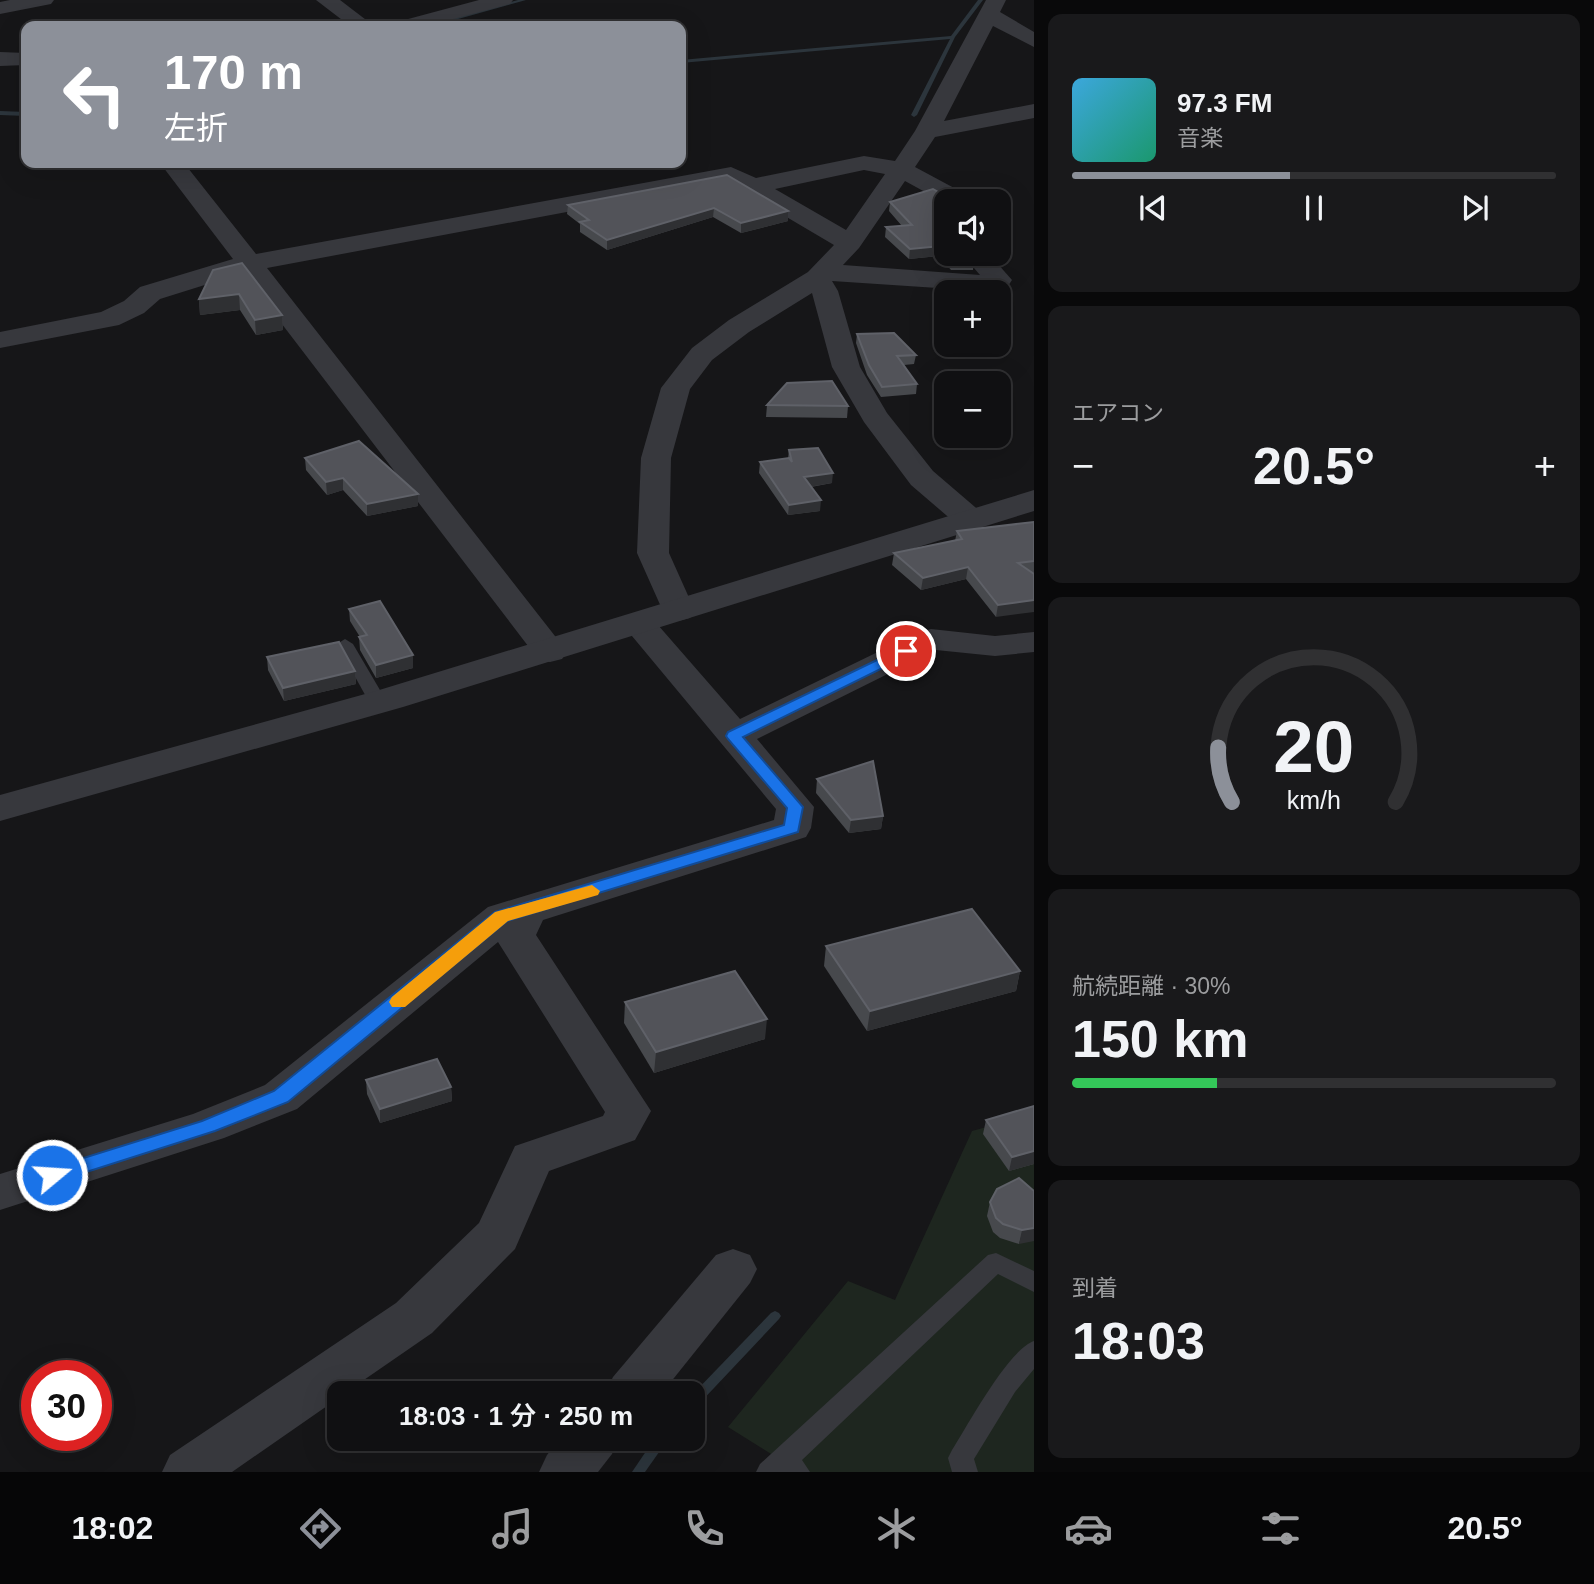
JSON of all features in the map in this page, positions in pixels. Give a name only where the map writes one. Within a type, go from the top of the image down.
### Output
[{"type":"street","points":[[0,8],[44,0]]},
{"type":"street","points":[[326,0],[357,21]]},
{"type":"street","points":[[423,21],[503,0]]},
{"type":"street","points":[[678,611],[653,553],[656,458],[676,387],[702,354],[820,275],[850,243],[927,131],[992,7],[1034,41]]},
{"type":"street","points":[[0,59],[21,59]]},
{"type":"street","points":[[927,131],[1034,111]]},
{"type":"street","points":[[753,186],[854,164],[901,169],[938,189]]},
{"type":"street","points":[[176,168],[550,652]]},
{"type":"street","points":[[0,340],[109,319],[134,307],[150,293],[249,263],[731,174],[850,243]]},
{"type":"street","points":[[820,275],[983,283],[999,280],[986,266]]},
{"type":"street","points":[[820,275],[846,367],[874,416],[922,478],[971,520]]},
{"type":"street","points":[[0,807],[176,761],[550,652],[1034,500]]},
{"type":"street","points":[[0,1192],[208,1126],[281,1097],[502,917],[792,828],[795,807],[639,624]]},
{"type":"street","points":[[734,736],[930,639],[995,646],[1034,642]]},
{"type":"street","points":[[189,1472],[414,1318],[498,1235],[531,1159],[619,1129],[628,1111],[515,935],[527,911]]},
{"type":"street","points":[[641,1381],[733,1269]]},
{"type":"street","points":[[566,1472],[583,1451]]},
{"type":"lane","points":[[345,645],[378,702]]},
{"type":"lane","points":[[784,1468],[996,1262],[1034,1282]]},
{"type":"lane","points":[[965,1472],[961,1458],[1006,1385],[1034,1352]]},
{"type":"shaded area","points":[[1034,1114],[1034,1472],[800,1472],[728,1427],[848,1281],[895,1300],[972,1131]]},
{"type":"building","points":[[727,175],[788,211],[741,223],[714,208],[607,240],[580,222],[589,220],[568,205]]},
{"type":"building","points":[[934,190],[934,247],[910,249],[886,227],[912,225],[890,202]]},
{"type":"building","points":[[242,263],[282,315],[255,320],[239,294],[199,299],[213,270]]},
{"type":"building","points":[[894,333],[916,355],[897,356],[917,384],[882,387],[869,365],[857,334]]},
{"type":"building","points":[[832,381],[848,406],[767,405],[787,383]]},
{"type":"building","points":[[359,441],[418,494],[367,504],[343,478],[326,482],[305,458]]},
{"type":"building","points":[[818,448],[833,473],[804,477],[821,500],[789,505],[760,462],[789,458],[792,462],[789,450]]},
{"type":"building","points":[[1034,522],[1034,561],[1018,563],[1034,574],[1034,600],[998,605],[968,567],[923,578],[894,553],[962,539],[957,531]]},
{"type":"building","points":[[380,601],[413,655],[376,665],[359,637],[367,635],[349,609]]},
{"type":"building","points":[[339,642],[355,671],[283,688],[267,657]]},
{"type":"building","points":[[873,761],[883,816],[851,820],[817,779]]},
{"type":"building","points":[[972,909],[1020,971],[870,1011],[826,946]]},
{"type":"building","points":[[735,971],[767,1019],[656,1052],[625,1002]]},
{"type":"building","points":[[437,1059],[451,1087],[380,1109],[366,1080]]},
{"type":"building","points":[[1034,1106],[1034,1151],[1012,1157],[986,1120]]},
{"type":"building","points":[[1019,1178],[1034,1191],[1034,1228],[1022,1230],[1003,1224],[996,1218],[990,1202],[997,1189]]},
{"type":"waterway","points":[[446,21],[524,0]]},
{"type":"waterway","points":[[953,37],[981,0]]},
{"type":"waterway","points":[[686,62],[953,37]]},
{"type":"waterway","points":[[914,115],[953,37]]},
{"type":"waterway","points":[[0,113],[21,114]]},
{"type":"waterway","points":[[705,1389],[775,1316]]},
{"type":"waterway","points":[[638,1472],[653,1451]]},
{"type":"slow traffic","points":[[399,1002],[502,917],[592,891]]},
{"type":"route","points":[[52,1175],[208,1126],[281,1097],[502,917],[792,828],[795,807],[734,736],[906,651]]}]
